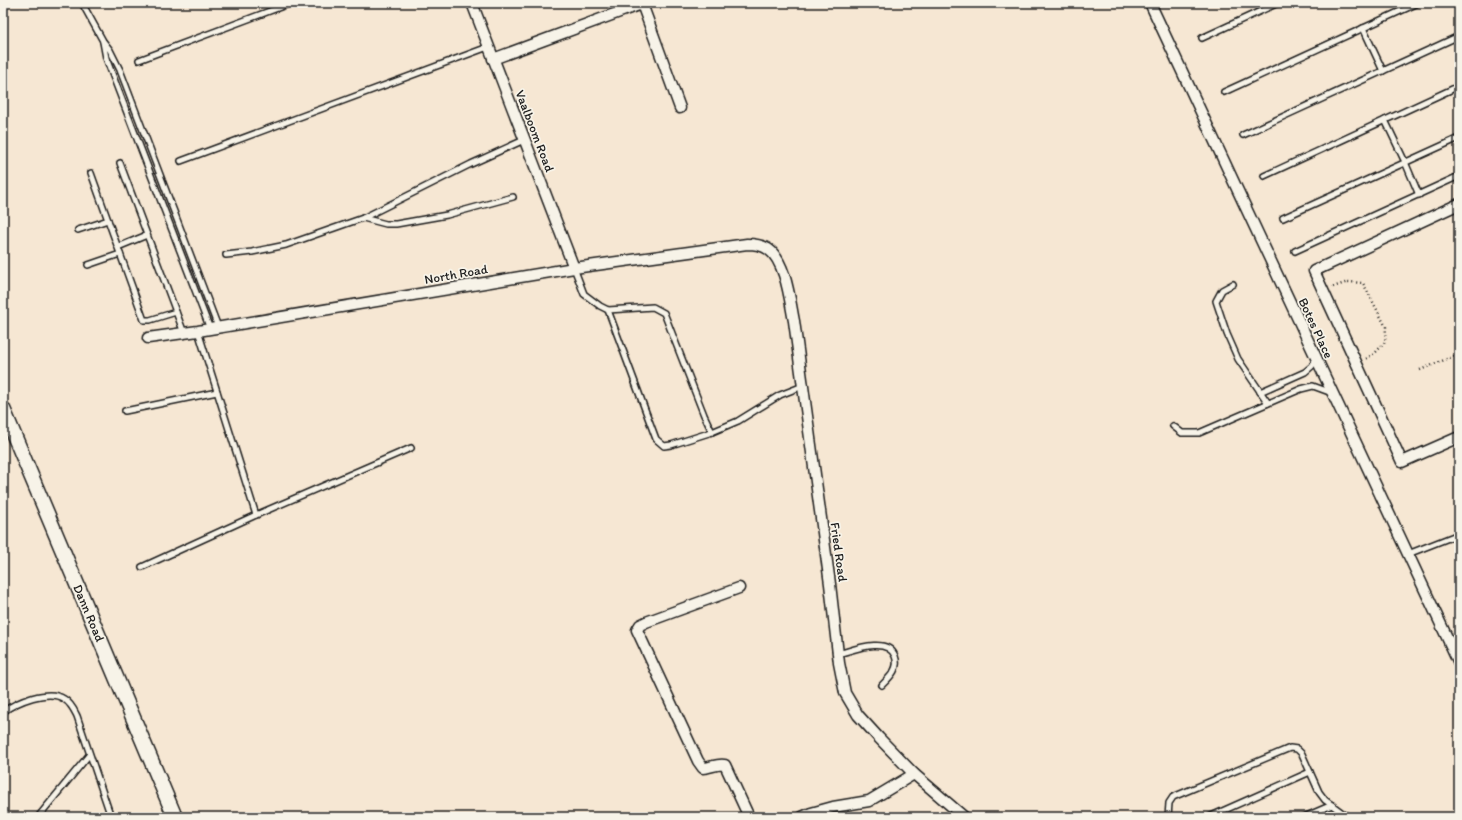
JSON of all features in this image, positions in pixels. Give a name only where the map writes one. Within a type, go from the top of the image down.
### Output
[{"type":"main road","name":"Dann Road","points":[[3,409],[175,817]]},
{"type":"street","name":"Vaalboom Road","points":[[472,3],[574,268]]},
{"type":"street","name":"Botes Place","points":[[1150,3],[1459,663]]},
{"type":"street","points":[[493,59],[643,4],[680,108]]},
{"type":"street","points":[[1459,204],[1314,271],[1402,462],[1459,437]]},
{"type":"street","name":"North Road","points":[[148,338],[574,268],[747,244],[761,246],[768,249]]},
{"type":"street","name":"Fried Road","points":[[768,249],[778,261],[786,282],[794,321],[830,584],[838,654],[845,693],[855,709],[879,738],[914,774],[964,817]]},
{"type":"street","points":[[739,588],[646,622],[640,625],[637,630],[698,761],[703,768],[709,768],[721,764],[725,766],[748,817]]},
{"type":"street","points":[[802,817],[833,807],[869,800],[914,774]]},
{"type":"lane","points":[[82,3],[120,70],[214,328]]},
{"type":"lane","points":[[139,60],[291,3]]},
{"type":"lane","points":[[1202,38],[1278,3]]},
{"type":"lane","points":[[1224,92],[1418,3]]},
{"type":"lane","points":[[1363,28],[1383,71]]},
{"type":"lane","points":[[1243,135],[1459,36]]},
{"type":"lane","points":[[103,41],[106,58],[214,328]]},
{"type":"lane","points":[[181,161],[488,47]]},
{"type":"lane","points":[[1264,176],[1459,86]]},
{"type":"lane","points":[[1386,120],[1418,195]]},
{"type":"lane","points":[[1283,218],[1459,138]]},
{"type":"lane","points":[[226,255],[252,252],[286,245],[363,218],[471,164],[524,140]]},
{"type":"lane","points":[[120,163],[184,333]]},
{"type":"lane","points":[[91,173],[144,320],[150,320],[176,312]]},
{"type":"lane","points":[[1295,251],[1459,176]]},
{"type":"lane","points":[[363,218],[386,224],[396,224],[447,215],[513,197]]},
{"type":"lane","points":[[78,230],[108,220]]},
{"type":"lane","points":[[118,247],[147,235]]},
{"type":"lane","points":[[88,265],[120,254]]},
{"type":"lane","points":[[574,268],[584,294],[600,306],[608,310],[653,307],[664,313],[712,432]]},
{"type":"lane","points":[[1233,284],[1222,290],[1216,301],[1227,334],[1238,359],[1268,403]]},
{"type":"lane","points":[[608,310],[656,439],[664,446],[671,446],[712,432],[738,421],[780,395],[803,386]]},
{"type":"lane","points":[[198,331],[256,515]]},
{"type":"lane","points":[[1260,392],[1305,372],[1312,366],[1316,358]]},
{"type":"lane","points":[[1173,426],[1182,433],[1199,433],[1301,389],[1313,386],[1333,393]]},
{"type":"lane","points":[[125,411],[217,392]]},
{"type":"lane","points":[[142,567],[256,515],[411,448]]},
{"type":"lane","points":[[1408,554],[1459,534]]},
{"type":"lane","points":[[838,654],[883,645],[889,648],[896,658],[896,666],[894,672],[882,685]]},
{"type":"lane","points":[[3,712],[22,701],[40,696],[54,695],[64,698],[73,708],[111,817]]},
{"type":"lane","points":[[1168,817],[1169,802],[1173,797],[1290,748],[1297,749],[1302,754],[1319,792],[1325,800],[1348,817]]},
{"type":"lane","points":[[38,817],[89,755]]},
{"type":"lane","points":[[1209,817],[1310,772]]},
{"type":"lane","points":[[1304,817],[1332,805]]},
{"type":"path","points":[[1323,291],[1348,282],[1363,283],[1386,327],[1385,342],[1376,352],[1357,364]]},
{"type":"path","points":[[1420,370],[1459,354]]}]
